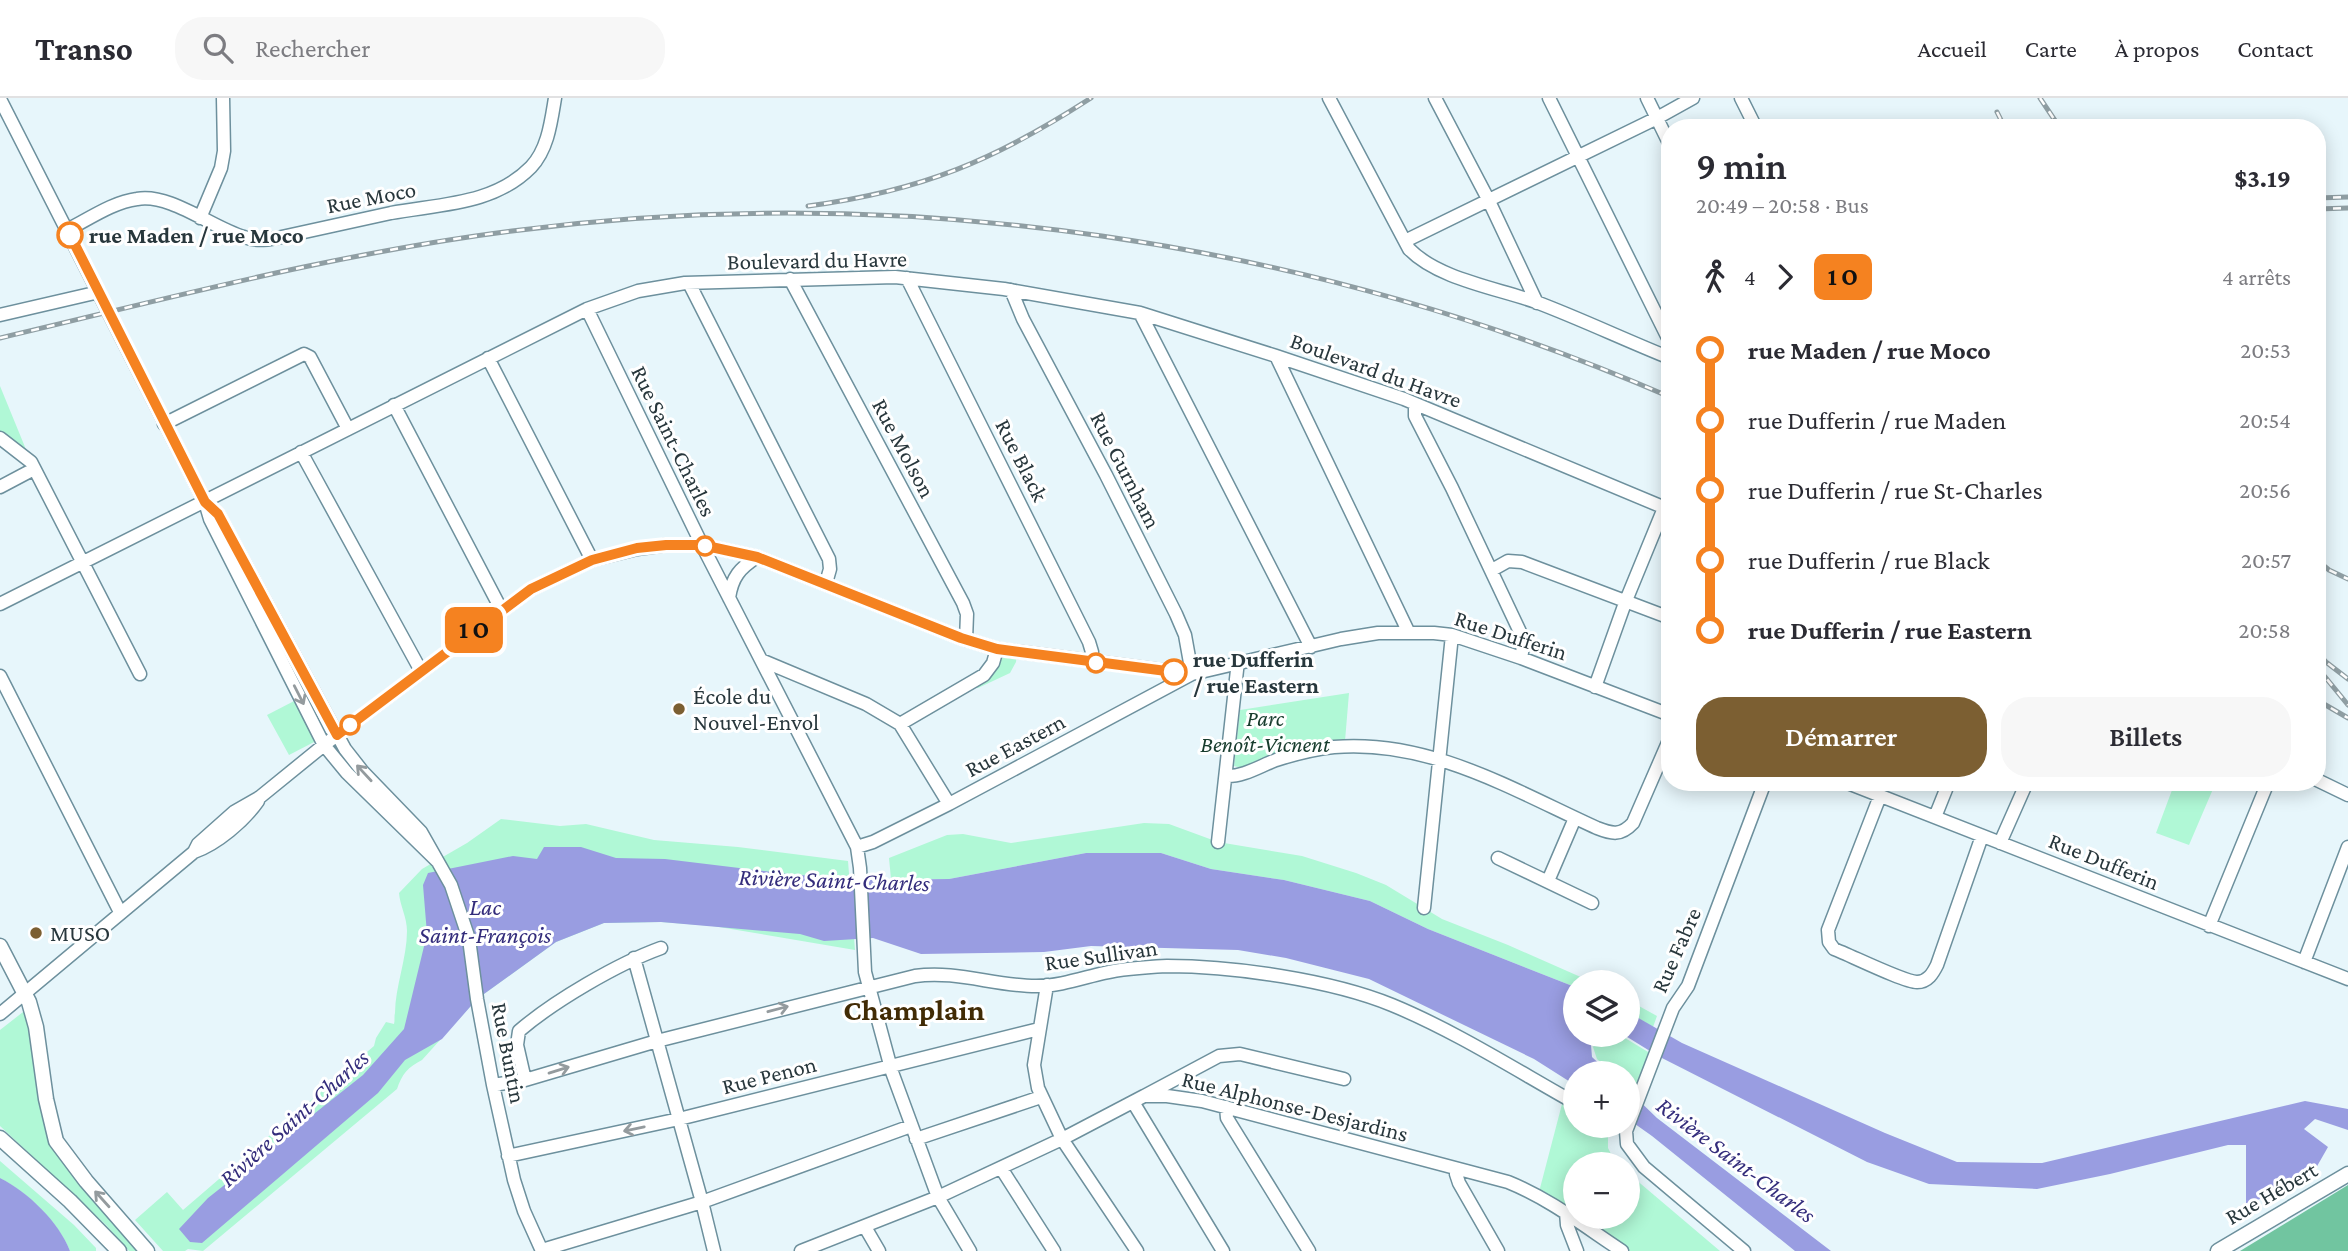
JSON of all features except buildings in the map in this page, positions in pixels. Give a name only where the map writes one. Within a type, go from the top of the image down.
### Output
[{"type":"main road","points":[[0,946],[29,1002],[36,1027],[46,1099],[56,1141],[86,1181],[147,1251]]},
{"type":"main road","points":[[0,1138],[71,1202],[119,1251]]},
{"type":"main road","name":"Rue Hébert","points":[[2218,1251],[2348,1174]]},
{"type":"street","points":[[200,218],[221,168],[224,151],[223,98]]},
{"type":"street","name":"Rue Moco","points":[[67,230],[120,203],[138,198],[153,198],[243,237],[259,240],[472,200],[512,181],[533,165],[551,127],[555,98]]},
{"type":"street","points":[[1329,98],[1405,241],[1420,260],[1439,270],[1537,303],[1661,354]]},
{"type":"street","points":[[1435,98],[1488,199],[1537,303]]},
{"type":"street","points":[[1549,98],[1661,324]]},
{"type":"street","points":[[1647,98],[1661,126]]},
{"type":"street","points":[[1405,241],[1693,98]]},
{"type":"street","points":[[1741,98],[1752,119]]},
{"type":"street","points":[[0,99],[205,502]]},
{"type":"street","name":"Boulevard du Havre","points":[[0,604],[587,309],[638,291],[689,283],[906,278],[1011,290],[1140,313],[1415,404],[1661,506]]},
{"type":"street","name":"Rue Black","points":[[906,278],[1089,642],[1092,652],[1090,662]]},
{"type":"street","name":"Rue Molson","points":[[790,279],[963,603],[967,614],[966,640]]},
{"type":"street","points":[[689,283],[829,559],[830,569],[826,583]]},
{"type":"street","name":"Rue Gurnham","points":[[1011,290],[1023,319],[1176,614],[1185,635],[1192,674]]},
{"type":"street","points":[[0,301],[3,315],[99,292]]},
{"type":"street","name":"Rue Saint-Charles","points":[[587,309],[702,545],[857,847],[863,949],[869,988],[890,1065],[938,1197],[970,1251]]},
{"type":"street","points":[[1140,313],[1311,647]]},
{"type":"street","points":[[164,424],[304,354],[310,357],[348,429]]},
{"type":"street","points":[[1276,356],[1408,631]]},
{"type":"street","points":[[488,358],[592,560]]},
{"type":"street","points":[[1415,404],[1415,416],[1521,634],[1521,658]]},
{"type":"street","points":[[394,405],[501,610]]},
{"type":"street","points":[[0,438],[24,456],[34,469],[140,674]]},
{"type":"street","points":[[301,452],[421,671]]},
{"type":"street","points":[[0,487],[34,469]]},
{"type":"street","name":"Rue Buntin","points":[[205,502],[218,514],[337,735],[354,761],[421,832],[461,910],[469,939],[492,1085],[524,1211],[542,1251]]},
{"type":"street","name":"Rue Buntin","points":[[205,502],[210,519],[324,745],[347,773],[440,865]]},
{"type":"street","points":[[1595,687],[1626,601],[1661,522]]},
{"type":"street","name":"Rue Dufferin","points":[[0,1014],[194,852],[231,827],[251,810],[260,797],[324,745],[501,610],[531,589],[592,560],[637,548],[702,545],[757,557],[966,640],[997,649],[1192,674],[1238,661],[1378,633],[1408,631],[1452,635],[1521,658],[1661,712]]},
{"type":"street","points":[[729,598],[731,583],[738,570],[757,557]]},
{"type":"street","points":[[1492,570],[1508,561],[1522,562],[1661,615]]},
{"type":"street","points":[[1423,908],[1452,635]]},
{"type":"street","points":[[900,724],[984,675],[993,663],[997,649]]},
{"type":"street","points":[[761,660],[866,704],[900,724],[949,804]]},
{"type":"street","points":[[1218,842],[1238,661]]},
{"type":"street","name":"Rue Eastern","points":[[857,847],[873,842],[949,804],[1192,674]]},
{"type":"street","points":[[0,676],[120,912]]},
{"type":"street","points":[[1226,776],[1244,773],[1301,753],[1334,747],[1372,746],[1461,766],[1609,833],[1627,830],[1633,823],[1661,759]]},
{"type":"street","points":[[2326,784],[2348,795]]},
{"type":"street","name":"Rue Fabre","points":[[1640,1095],[1673,1008],[1688,986],[1762,791]]},
{"type":"street","name":"Rue Dufferin","points":[[1868,791],[2348,979]]},
{"type":"street","points":[[1936,817],[1946,791]]},
{"type":"street","points":[[2000,843],[2023,791]]},
{"type":"street","points":[[2209,926],[2264,791]]},
{"type":"street","points":[[1880,796],[1830,924],[1829,942],[1834,949],[1918,982],[1930,978],[1937,965],[1982,836]]},
{"type":"street","points":[[1548,881],[1574,818]]},
{"type":"street","points":[[2304,962],[2348,846]]},
{"type":"street","points":[[1498,858],[1592,903]]},
{"type":"street","points":[[525,1080],[517,1045],[519,1031],[561,1001],[634,958],[660,947]]},
{"type":"street","points":[[634,958],[714,1251]]},
{"type":"street","name":"Rue Sullivan","points":[[492,1085],[525,1080],[657,1041],[933,974],[1047,985],[1136,967],[1170,966],[1228,970],[1354,992],[1392,1005],[1563,1097]]},
{"type":"street","points":[[1047,985],[1034,1065],[1041,1097],[1062,1139],[1137,1251]]},
{"type":"street","name":"Rue Penon","points":[[509,1156],[679,1119],[1039,1029]]},
{"type":"street","points":[[1223,1251],[1139,1099],[1188,1071],[1219,1056],[1229,1055],[1240,1054],[1344,1079]]},
{"type":"street","points":[[916,1139],[1041,1097]]},
{"type":"street","name":"Rue Alphonse-Desjardins","points":[[800,1251],[938,1197],[1062,1139],[1139,1099],[1183,1097],[1226,1107],[1519,1187],[1563,1210]]},
{"type":"street","points":[[1226,1107],[1230,1124],[1309,1251]]},
{"type":"street","points":[[542,1251],[702,1202],[911,1126]]},
{"type":"street","name":"Rue Fabre","points":[[1625,1138],[1644,1167],[1744,1251]]},
{"type":"street","points":[[1000,1168],[1054,1251]]},
{"type":"street","points":[[1457,1169],[1459,1183],[1498,1251]]},
{"type":"street","points":[[864,1227],[879,1251]]},
{"type":"street","points":[[1569,1229],[1577,1251]]},
{"type":"street","name":"Rue Alphonse-Desjardins","points":[[1590,1229],[1622,1251]]},
{"type":"green space","points":[[0,386],[34,469],[0,438]]},
{"type":"green space","points":[[997,649],[1017,652],[1016,662],[1010,673],[978,688],[967,685],[978,679]]},
{"type":"green space","name":"Parc Benoît-Vicnent","points":[[1349,693],[1345,741],[1292,750],[1242,768],[1234,766],[1240,710]]},
{"type":"green space","points":[[298,699],[318,740],[289,755],[267,715]]},
{"type":"green space","points":[[2172,791],[2212,791],[2189,845],[2156,833]]},
{"type":"green space","points":[[501,819],[560,826],[586,824],[654,840],[848,861],[855,950],[713,926],[661,922],[604,923],[556,942],[477,999],[422,1060],[406,1071],[397,1089],[203,1251],[163,1251],[135,1220],[167,1192],[183,1210],[374,1046],[386,1022],[394,1024],[407,931],[399,893],[422,869]]},
{"type":"green space","points":[[1144,823],[1169,824],[1218,842],[1302,856],[1386,885],[1442,919],[1565,970],[1563,982],[1428,929],[1370,901],[1284,880],[1211,869],[1161,853],[1086,853],[949,879],[891,879],[889,858],[947,835],[963,834],[1011,843]]},
{"type":"green space","points":[[1640,1007],[1657,1016],[1653,1027],[1640,1019]]},
{"type":"green space","points":[[23,1012],[28,1012],[48,1124],[142,1251],[129,1251],[106,1225],[0,1126],[0,1030]]},
{"type":"green space","points":[[1593,1047],[1640,1047],[1653,1055],[1640,1088],[1640,1061],[1597,1059]]},
{"type":"green space","points":[[1562,1104],[1563,1138],[1608,1138],[1610,1152],[1563,1152],[1563,1207],[1539,1192]]},
{"type":"green space","points":[[0,1161],[74,1225],[96,1251],[70,1251],[58,1229],[41,1209],[0,1178]]},
{"type":"green space","points":[[1640,1183],[1720,1251],[1630,1251],[1597,1229],[1640,1229]]},
{"type":"green space","points":[[2348,1185],[2348,1251],[2240,1251]]},
{"type":"water","name":"Lac Saint-François","points":[[544,847],[581,847],[616,858],[665,859],[862,880],[949,879],[1086,853],[1161,853],[1211,869],[1284,880],[1370,901],[1428,929],[1563,982],[1563,1047],[1591,1047],[1592,1057],[1596,1061],[1563,1061],[1563,1077],[1534,1059],[1369,979],[1286,958],[1238,950],[1091,946],[1044,952],[921,954],[873,938],[824,941],[800,934],[661,922],[604,923],[556,942],[477,999],[442,1039],[405,1060],[378,1093],[202,1243],[190,1242],[179,1229],[208,1198],[363,1075],[404,1029],[427,934],[423,885],[428,873],[513,856],[537,859]]},
{"type":"water","points":[[1640,1019],[1682,1043],[1957,1162],[2042,1163],[2305,1101],[2348,1109],[2348,1130],[2315,1119],[2304,1129],[2328,1147],[2308,1182],[2246,1204],[2246,1145],[2228,1145],[2037,1189],[1929,1184],[1867,1162],[1640,1045]]},
{"type":"water","points":[[1640,1102],[1657,1118],[1831,1251],[1795,1251],[1640,1128]]},
{"type":"water","points":[[0,1178],[21,1191],[41,1209],[58,1229],[70,1251],[0,1251]]},
{"type":"railway","points":[[808,206],[887,192],[956,170],[1022,139],[1091,98]]},
{"type":"railway","points":[[2040,98],[2054,119]]},
{"type":"railway","points":[[1997,112],[2000,119]]},
{"type":"railway","points":[[2326,198],[2348,197]]},
{"type":"railway","points":[[2326,209],[2348,208]]},
{"type":"railway","points":[[0,338],[318,264],[447,240],[659,217],[807,213],[955,220],[1102,236],[1248,262],[1392,298],[1533,343],[1661,393]]},
{"type":"railway","points":[[2326,568],[2348,579]]},
{"type":"railway","points":[[2326,662],[2348,679]]},
{"type":"railway","points":[[2326,678],[2348,705]]},
{"type":"railway","points":[[2326,705],[2348,718]]},
{"type":"bus line","points":[[70,235],[205,502],[218,514],[337,735],[531,589],[592,560],[637,548],[666,545],[702,545],[757,557],[961,638],[997,649],[1174,672]]},
{"type":"place","name":"rue Maden / rue Moco","points":[[70,235]]},
{"type":"place","name":"rue Dufferin / rue Eastern","points":[[1174,672]]},
{"type":"place","name":"École du Nouvel-Envol","points":[[679,709]]},
{"type":"place","name":"MUSO","points":[[36,933]]},
{"type":"district","name":"Champlain","points":[[914,1010]]},
{"type":"water label","name":"Rivière Saint-Charles","points":[[834,880]]},
{"type":"water label","name":"Rivière Saint-Charles","points":[[294,1118]]},
{"type":"water label","name":"Rivière Saint-Charles","points":[[1736,1160]]}]
